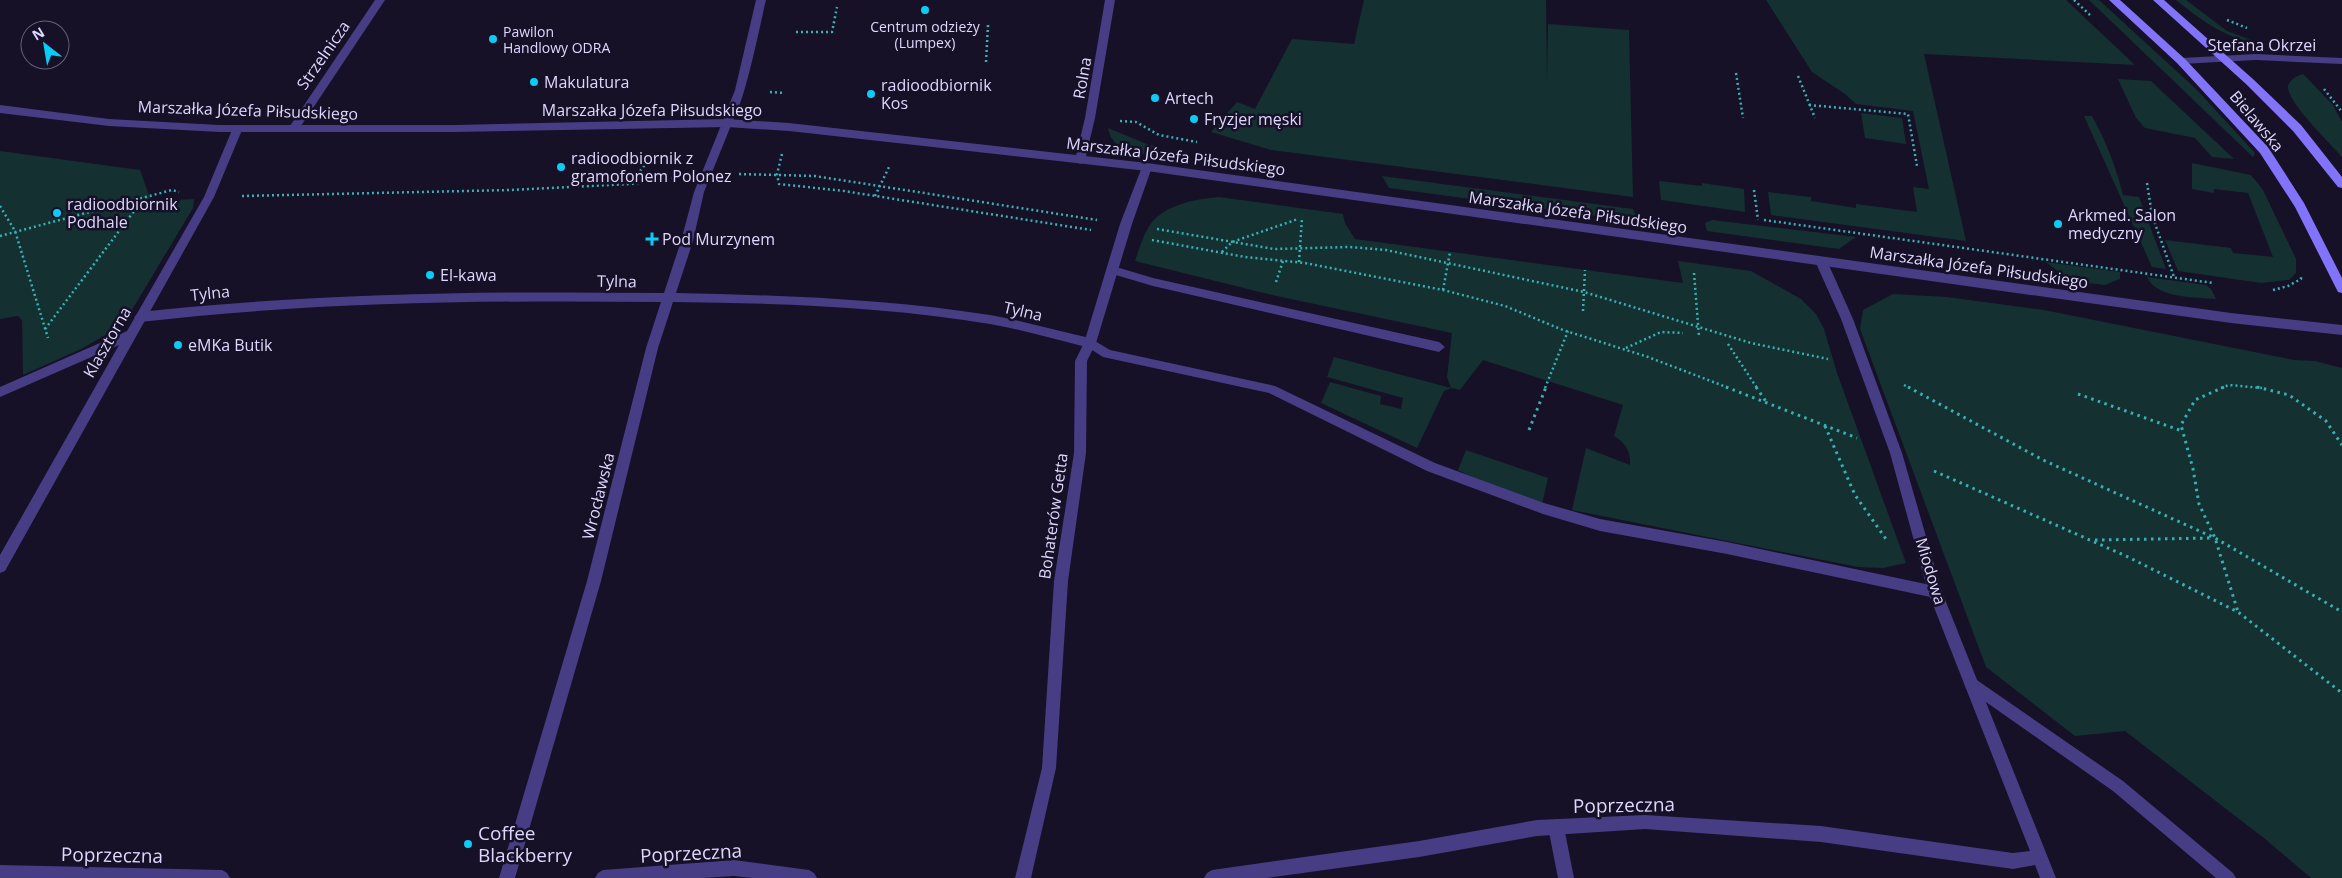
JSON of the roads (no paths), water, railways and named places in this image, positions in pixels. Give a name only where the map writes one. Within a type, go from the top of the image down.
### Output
[{"type":"main road","name":"Bielawska","points":[[2114,0],[2181,62],[2264,150],[2300,206],[2342,289]]},
{"type":"main road","name":"Bielawska","points":[[2158,0],[2297,128],[2342,184]]},
{"type":"street","name":"Strzelnicza","points":[[293,129],[308,103],[380,0]]},
{"type":"street","name":"Wrocławska","points":[[507,878],[594,581],[652,348],[687,241],[699,192],[740,90],[761,0]]},
{"type":"street","name":"Rolna","points":[[1080,160],[1090,118],[1110,0]]},
{"type":"street","name":"Stefana Okrzei","points":[[2181,62],[2256,56],[2342,61]]},
{"type":"street","name":"Marszałka Józefa Piłsudskiego","points":[[0,109],[54,118],[237,130],[727,123],[789,127],[1147,168],[2231,318],[2342,330]]},
{"type":"street","name":"Klasztorna","points":[[0,567],[209,197],[237,130]]},
{"type":"street","name":"Bohaterów Getta","points":[[1023,878],[1049,768],[1061,581],[1080,453],[1081,361],[1090,343],[1123,235],[1147,168]]},
{"type":"street","name":"Miodowa","points":[[1821,261],[1847,319],[1896,453],[1935,592],[2048,878]]},
{"type":"street","points":[[1113,270],[1162,284],[1439,347]]},
{"type":"street","name":"Tylna","points":[[140,317],[229,307],[341,300],[512,296],[776,300],[918,311],[991,320],[1090,343],[1107,354],[1271,389],[1431,467],[1543,508],[1600,525],[1727,548],[1935,592]]},
{"type":"street","points":[[0,392],[130,335]]},
{"type":"street","points":[[1971,683],[2118,786],[2228,878]]},
{"type":"street","name":"Poprzeczna","points":[[1212,878],[1419,850],[1538,828],[1645,822],[1821,834],[2013,861],[2039,857]]},
{"type":"street","points":[[1556,827],[1566,878]]},
{"type":"street","name":"Poprzeczna","points":[[604,878],[734,868],[809,878]]},
{"type":"street","name":"Poprzeczna","points":[[0,872],[222,878]]},
{"type":"place","name":"Centrum odzieży (Lumpex)","points":[[925,10]]},
{"type":"place","name":"Pawilon Handlowy ODRA","points":[[493,39]]},
{"type":"place","name":"Makulatura","points":[[534,82]]},
{"type":"place","name":"radioodbiornik Kos","points":[[871,94]]},
{"type":"place","name":"Artech","points":[[1155,98]]},
{"type":"place","name":"Fryzjer męski","points":[[1194,119]]},
{"type":"place","name":"radioodbiornik z gramofonem Polonez","points":[[561,167]]},
{"type":"place","name":"radioodbiornik Podhale","points":[[57,213]]},
{"type":"place","name":"Arkmed. Salon medyczny","points":[[2058,224]]},
{"type":"place","name":"Pod Murzynem","points":[[652,239]]},
{"type":"place","name":"El-kawa","points":[[430,275]]},
{"type":"place","name":"eMKa Butik","points":[[178,345]]},
{"type":"place","name":"Coffee Blackberry","points":[[468,844]]}]
